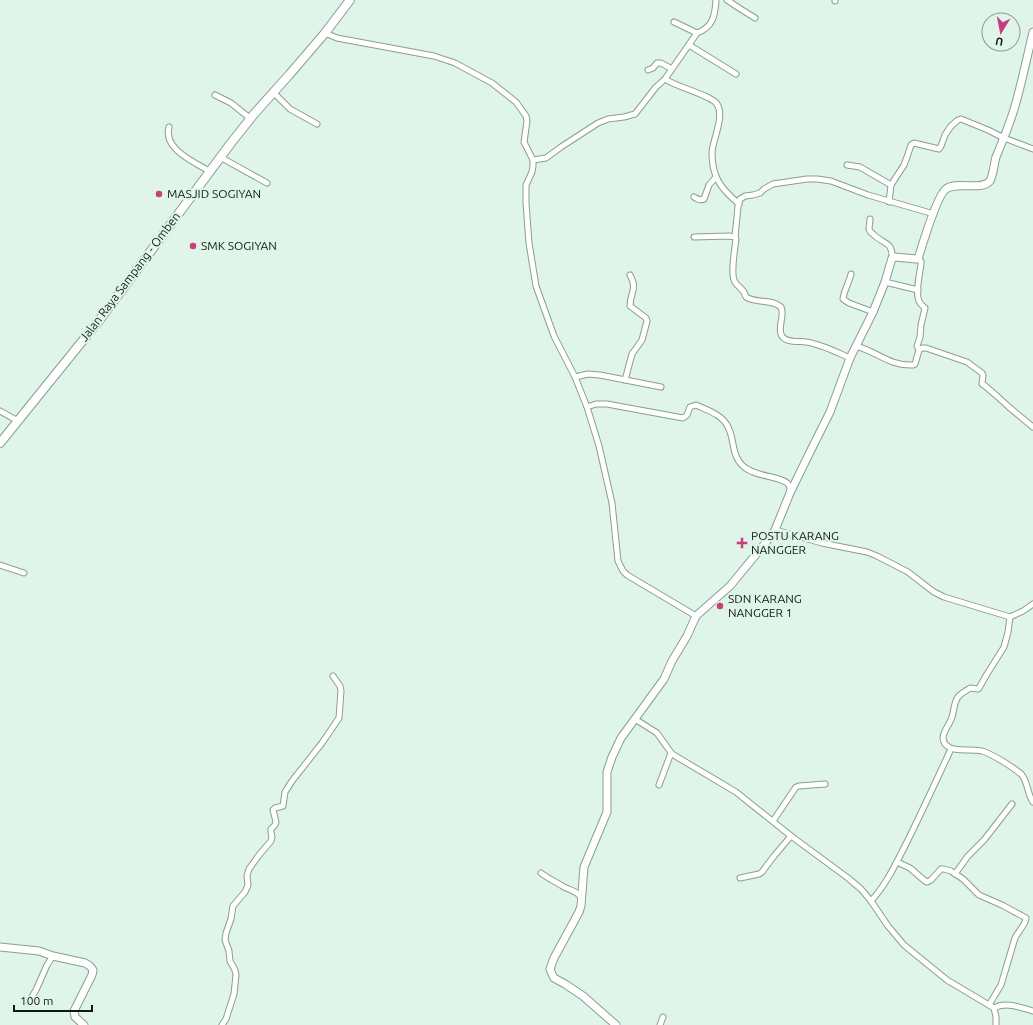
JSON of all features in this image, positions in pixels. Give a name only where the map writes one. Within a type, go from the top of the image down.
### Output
[{"type":"main road","name":"Jalan Raya Sampang - Omben","points":[[0,443],[108,307],[220,157],[254,114],[274,93],[350,0]]},
{"type":"street","points":[[727,0],[755,18]]},
{"type":"street","points":[[532,160],[546,158],[560,147],[608,119],[635,114],[653,90],[665,79],[697,33],[704,31],[711,24],[715,13],[714,1]]},
{"type":"street","points":[[674,22],[697,33]]},
{"type":"street","points":[[918,259],[941,195],[947,188],[951,186],[981,185],[988,183],[991,179],[995,160],[1015,107],[1033,32]]},
{"type":"street","points":[[324,33],[352,41],[442,58],[455,63],[492,83],[516,102],[526,116],[527,121],[524,142],[532,160],[532,172],[526,184],[525,195],[529,243],[536,286],[554,336],[575,377],[587,407],[599,446],[612,503],[618,561],[620,567],[632,578],[685,608],[696,616]]},
{"type":"street","points":[[689,45],[736,74]]},
{"type":"street","points":[[648,70],[653,68],[657,62],[672,69]]},
{"type":"street","points":[[665,79],[712,100],[717,104],[719,121],[712,152],[716,177],[726,193],[739,204]]},
{"type":"street","points":[[274,93],[290,109],[317,124]]},
{"type":"street","points":[[215,95],[231,103],[251,119]]},
{"type":"street","points":[[889,202],[891,185],[904,165],[912,144],[914,143],[939,149],[945,135],[951,126],[958,120],[961,119],[968,121],[1004,138],[1033,149]]},
{"type":"street","points":[[169,127],[168,136],[174,146],[190,161],[210,171]]},
{"type":"street","points":[[220,157],[267,184]]},
{"type":"street","points":[[846,165],[860,167],[891,185]]},
{"type":"street","points":[[694,197],[700,200],[704,199],[709,185],[716,177]]},
{"type":"street","points":[[850,358],[811,343],[784,339],[780,331],[783,314],[781,307],[774,302],[746,298],[743,289],[735,283],[733,274],[735,237],[740,199],[745,196],[760,193],[773,184],[817,179],[831,181],[889,202],[934,214]]},
{"type":"street","points":[[616,1025],[583,996],[554,978],[550,969],[554,958],[577,917],[581,906],[584,867],[607,812],[606,776],[609,764],[621,738],[664,679],[696,616],[730,586],[775,530],[790,493],[830,412],[850,358],[873,312],[885,282],[892,258],[892,249],[871,232],[869,229],[870,219]]},
{"type":"street","points":[[694,237],[735,237]]},
{"type":"street","points":[[892,258],[918,259]]},
{"type":"street","points":[[856,346],[865,348],[894,363],[906,365],[915,364],[919,350],[917,346],[925,308],[918,299],[918,280],[921,261],[918,259]]},
{"type":"street","points":[[851,274],[843,299],[848,303],[873,312]]},
{"type":"street","points":[[625,380],[632,354],[642,340],[647,321],[646,318],[630,306],[634,286],[630,275]]},
{"type":"street","points":[[885,282],[918,290]]},
{"type":"street","points":[[919,350],[922,348],[930,349],[967,362],[974,366],[983,374],[982,381],[984,385],[1033,427]]},
{"type":"street","points":[[575,377],[588,374],[600,375],[661,388]]},
{"type":"street","points":[[587,407],[596,404],[607,404],[683,418],[687,415],[691,406],[696,405],[718,415],[726,423],[731,434],[736,457],[742,465],[752,472],[785,481],[789,486],[790,493]]},
{"type":"street","points":[[0,411],[18,421]]},
{"type":"street","points":[[775,530],[822,543],[867,552],[908,572],[934,592],[944,597],[1010,617],[1022,612],[1033,604]]},
{"type":"street","points":[[0,565],[24,573]]},
{"type":"street","points":[[1010,617],[1004,647],[978,689],[970,688],[957,699],[953,716],[943,738],[944,742],[951,749],[981,751],[988,753],[1002,761],[1023,776],[1030,798],[1033,802]]},
{"type":"street","points":[[222,1025],[226,1018],[234,994],[236,975],[235,970],[230,963],[229,950],[225,940],[226,930],[231,919],[232,908],[245,892],[248,885],[249,869],[272,841],[271,829],[276,822],[273,810],[283,806],[285,792],[292,781],[322,743],[339,718],[341,691],[340,686],[333,676]]},
{"type":"street","points":[[635,719],[657,733],[671,753],[676,757],[736,792],[861,889],[872,901],[888,926],[904,946],[947,980],[994,1008],[996,1025]]},
{"type":"street","points":[[872,901],[881,890],[897,862],[951,749]]},
{"type":"street","points":[[659,785],[671,753]]},
{"type":"street","points":[[773,821],[796,787],[825,784]]},
{"type":"street","points":[[955,874],[968,856],[984,840],[1012,804]]},
{"type":"street","points":[[740,878],[756,875],[762,872],[792,836]]},
{"type":"street","points":[[897,862],[910,868],[928,882],[941,869],[946,869],[968,884],[979,895],[1026,918],[1015,938],[1000,985],[989,1005]]},
{"type":"street","points":[[541,873],[554,882],[578,893],[581,897]]},
{"type":"street","points":[[0,947],[34,950],[85,963],[90,966],[93,970],[91,978],[74,1011],[75,1016],[84,1025]]},
{"type":"street","points":[[29,1002],[53,956]]},
{"type":"street","points":[[994,1008],[997,1006],[1008,1005],[1033,1011]]},
{"type":"street","points":[[660,1025],[663,1017]]},
{"type":"place","name":"MASJID SOGIYAN","points":[[159,194]]},
{"type":"place","name":"SMK SOGIYAN","points":[[193,246]]},
{"type":"place","name":"POSTU KARANG NANGGER","points":[[742,543]]},
{"type":"place","name":"SDN KARANG NANGGER 1","points":[[720,606]]}]
